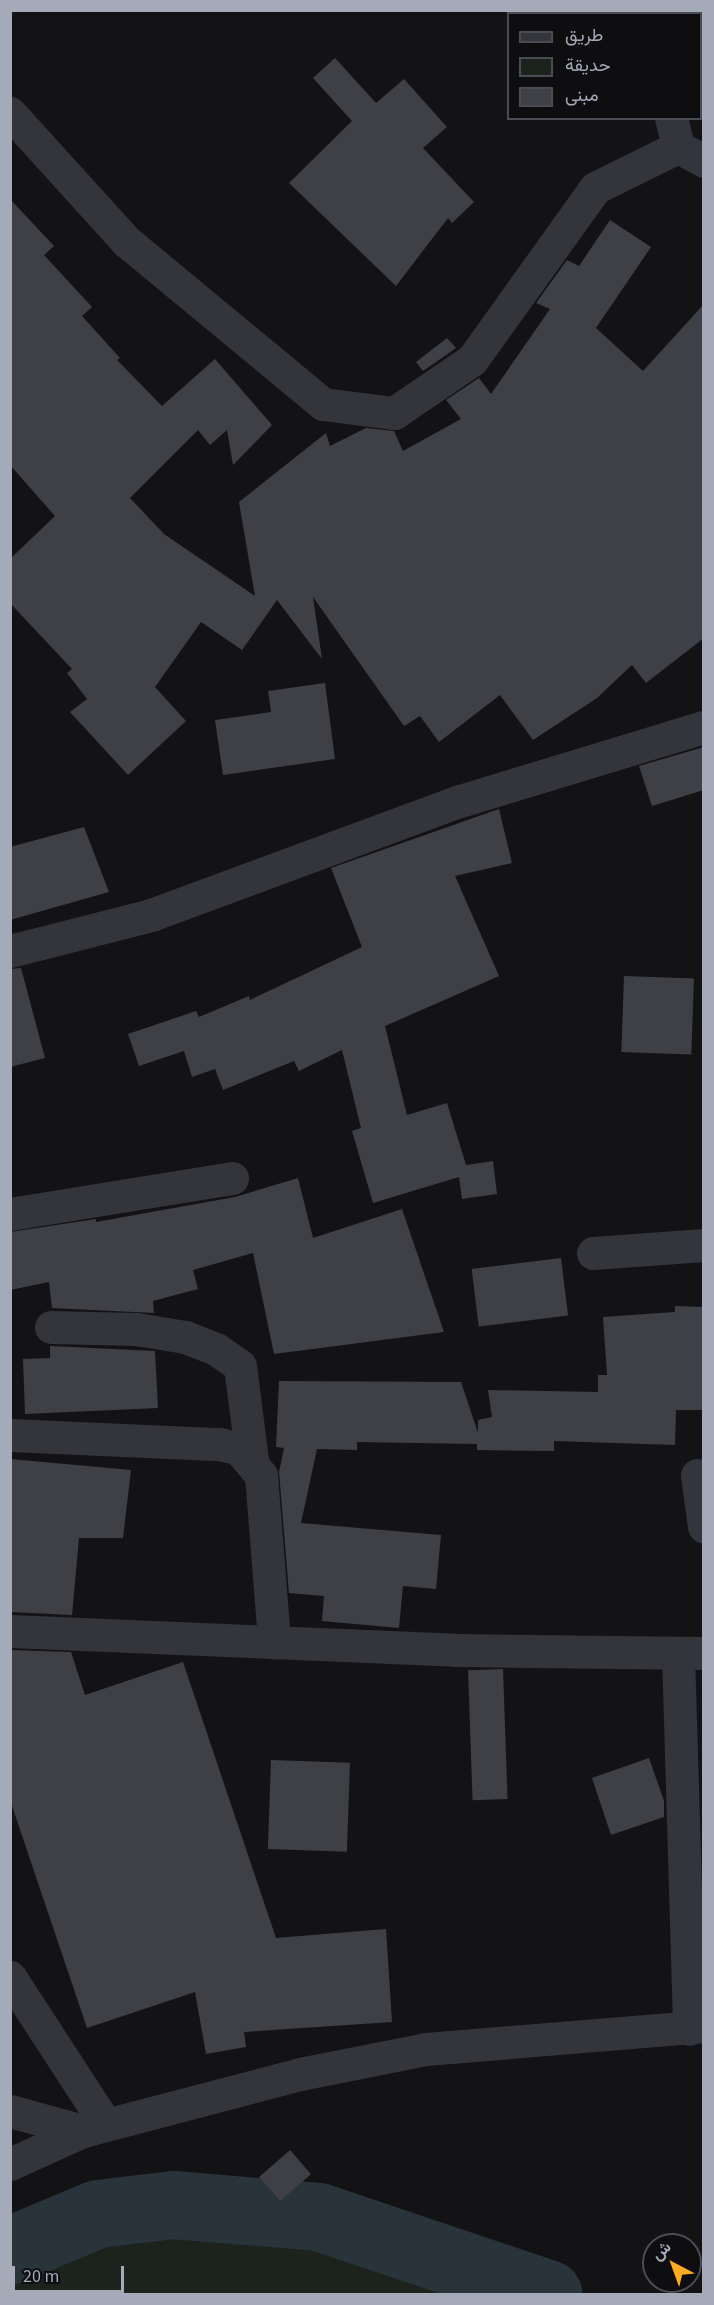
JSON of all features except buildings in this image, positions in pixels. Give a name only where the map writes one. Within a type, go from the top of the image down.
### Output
[{"type":"street","points":[[10,113],[126,241],[323,404],[394,413],[472,360],[595,188],[684,142]]},
{"type":"street","points":[[10,951],[151,915],[460,801],[704,727]]},
{"type":"street","points":[[10,1214],[232,1178]]},
{"type":"street","points":[[593,1253],[704,1245]]},
{"type":"street","points":[[51,1327],[136,1329],[184,1337],[216,1349],[240,1366],[252,1460]]},
{"type":"street","points":[[10,1435],[220,1444],[239,1449],[252,1460],[261,1476],[274,1642]]},
{"type":"street","points":[[697,1475],[704,1527]]},
{"type":"street","points":[[10,1631],[274,1642],[691,1653],[696,2027],[426,2049],[300,2074],[95,2128],[10,2164]]},
{"type":"street","points":[[10,1977],[95,2128]]},
{"type":"street","points":[[10,2111],[95,2128]]},
{"type":"green space","points":[[147,2234],[315,2236],[507,2294],[11,2294],[11,2279]]},
{"type":"waterway","points":[[10,2251],[98,2214],[173,2205],[319,2217],[548,2294]]}]
